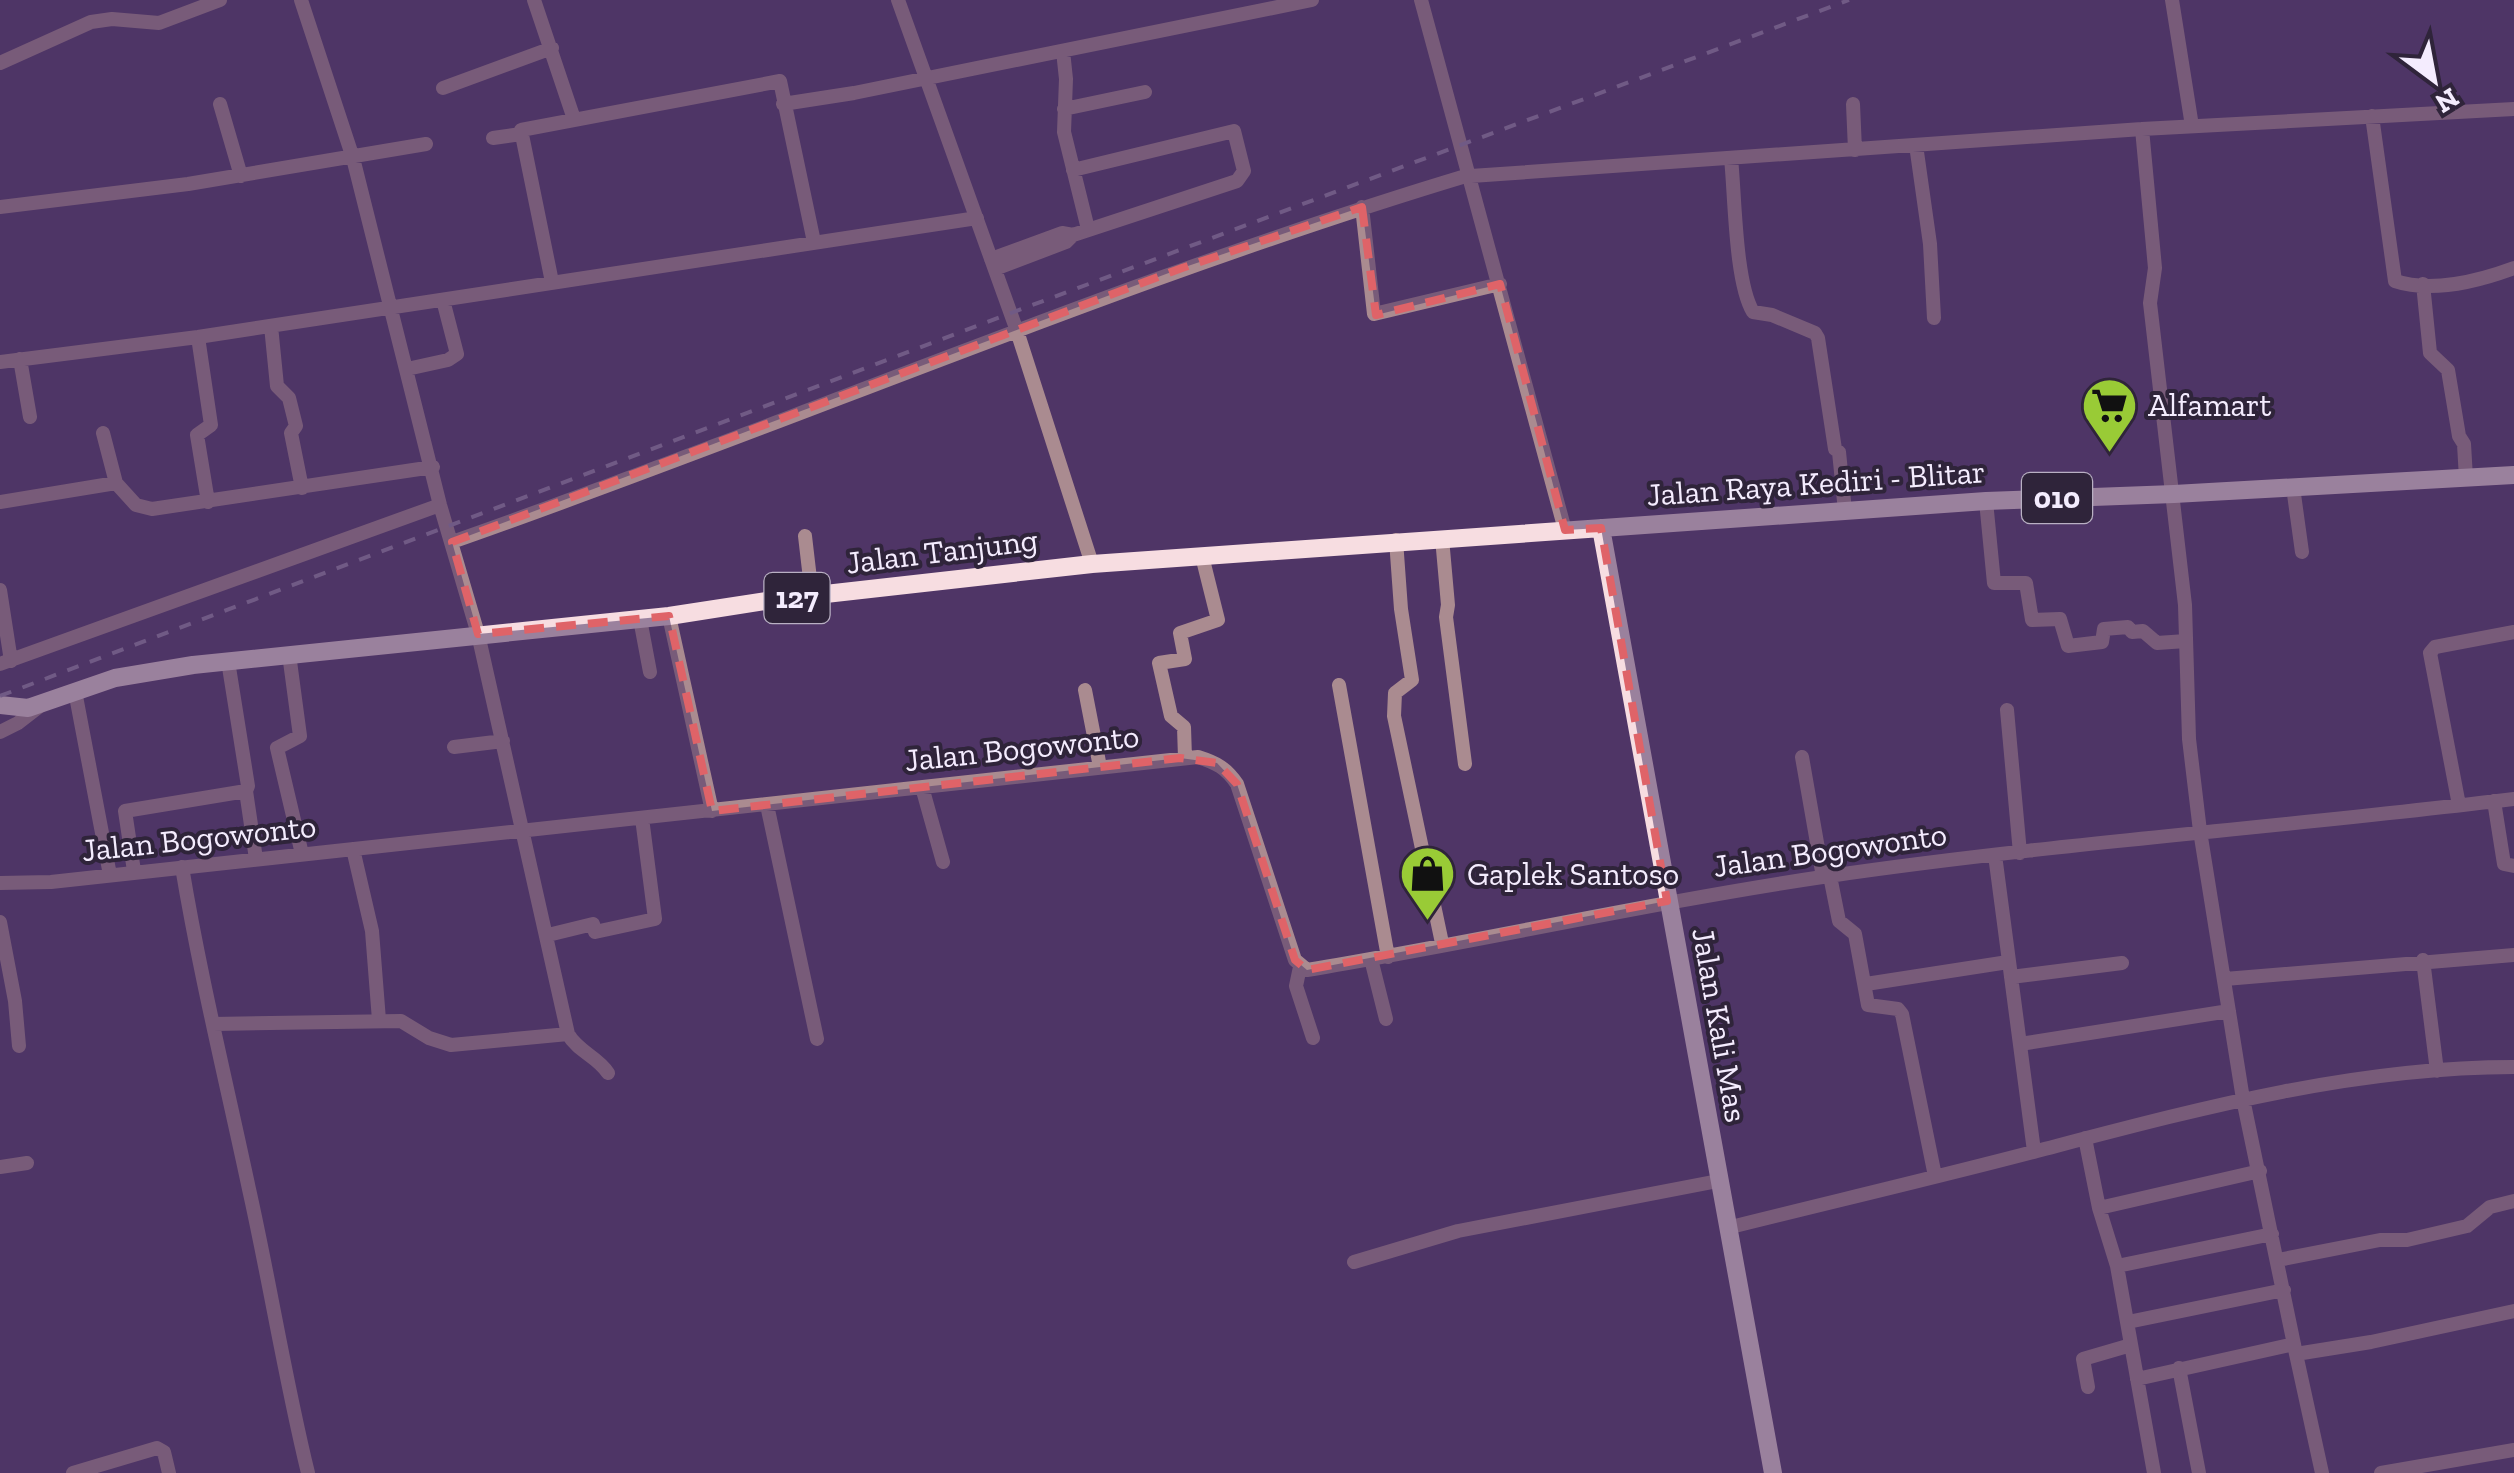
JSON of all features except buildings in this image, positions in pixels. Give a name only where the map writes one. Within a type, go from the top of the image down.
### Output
[{"type":"main road","name":"Jalan Raya Kediri - Blitar","points":[[1601,528],[1986,501],[2514,475]]},
{"type":"main road","name":"Jalan Tanjung","points":[[0,704],[15,709],[40,705],[131,674],[228,661],[669,616],[1092,564],[1601,528]]},
{"type":"main road","name":"Jalan Kali Mas","points":[[1601,528],[1773,1473]]},
{"type":"street","points":[[0,63],[90,22],[158,22],[220,0]]},
{"type":"street","points":[[301,0],[352,158],[440,505],[478,634],[568,1034],[576,1047],[597,1060],[608,1073]]},
{"type":"street","points":[[534,0],[574,118]]},
{"type":"street","points":[[898,0],[1017,331],[1092,564]]},
{"type":"street","points":[[783,104],[926,79],[1312,0]]},
{"type":"street","points":[[1421,0],[1565,530]]},
{"type":"street","points":[[2172,0],[2192,126]]},
{"type":"street","points":[[443,88],[552,48]]},
{"type":"street","points":[[1063,51],[1064,132],[1088,229]]},
{"type":"street","points":[[492,138],[521,134],[528,126],[780,81],[814,242]]},
{"type":"street","points":[[1064,109],[1145,92]]},
{"type":"street","points":[[220,104],[242,176]]},
{"type":"street","points":[[1853,104],[1855,150]]},
{"type":"street","points":[[452,542],[576,499],[1182,268],[1470,176],[2142,129],[2514,109]]},
{"type":"street","points":[[2372,116],[2393,276],[2398,284],[2490,278],[2514,268]]},
{"type":"street","points":[[2142,129],[2154,268],[2150,303],[2174,494],[2189,739],[2200,832],[2242,1099],[2322,1473]]},
{"type":"street","points":[[993,264],[1240,179],[1244,171],[1237,133],[1230,131],[1073,170]]},
{"type":"street","points":[[521,134],[552,282]]},
{"type":"street","points":[[0,208],[242,176],[426,144]]},
{"type":"street","points":[[1916,145],[1930,244],[1934,318]]},
{"type":"street","points":[[1731,158],[1738,256],[1746,299],[1752,312],[1772,315],[1815,333],[1818,338],[1839,452],[1845,512]]},
{"type":"street","points":[[1362,208],[1374,314],[1500,284]]},
{"type":"street","points":[[0,362],[198,337],[977,218]]},
{"type":"street","points":[[2423,284],[2430,353],[2448,370],[2459,436],[2464,444],[2466,478]]},
{"type":"street","points":[[407,370],[448,360],[456,354],[443,300]]},
{"type":"street","points":[[271,326],[277,386],[289,398],[296,426],[290,433],[302,488]]},
{"type":"street","points":[[198,337],[211,425],[197,435],[208,502]]},
{"type":"street","points":[[20,359],[30,417]]},
{"type":"street","points":[[102,433],[116,483],[142,508],[208,502],[433,467]]},
{"type":"street","points":[[0,502],[116,483]]},
{"type":"street","points":[[2294,487],[2302,552]]},
{"type":"street","points":[[1986,501],[1994,583],[2026,583],[2032,620],[2060,619],[2067,645],[2102,642],[2104,629],[2128,627],[2132,632],[2143,631],[2157,643],[2186,641]]},
{"type":"street","points":[[0,590],[5,663],[440,505]]},
{"type":"street","points":[[805,536],[812,596]]},
{"type":"street","points":[[1442,538],[1446,618],[1465,764]]},
{"type":"street","points":[[1396,540],[1412,680],[1395,693],[1394,716],[1442,944]]},
{"type":"street","points":[[1185,758],[1184,727],[1171,716],[1159,664],[1185,659],[1180,633],[1218,620],[1202,556]]},
{"type":"street","points":[[669,616],[712,810]]},
{"type":"street","points":[[640,619],[650,672]]},
{"type":"street","points":[[2459,805],[2430,652],[2435,647],[2514,632]]},
{"type":"street","points":[[289,654],[300,736],[277,748],[302,854]]},
{"type":"street","points":[[228,661],[256,859]]},
{"type":"street","points":[[1339,685],[1388,957]]},
{"type":"street","points":[[1086,690],[1100,768]]},
{"type":"street","points":[[74,691],[110,875]]},
{"type":"street","points":[[0,732],[18,724],[40,705]]},
{"type":"street","points":[[2007,710],[2020,852]]},
{"type":"street","points":[[454,747],[503,741]]},
{"type":"street","points":[[1802,756],[1827,877],[1839,922],[1856,934],[1868,1005],[1898,1009],[1902,1014],[1935,1176]]},
{"type":"street","name":"Jalan Bogowonto","points":[[0,882],[51,882],[1198,757],[1228,770],[1237,784],[1294,960],[1306,970],[1667,901],[1827,877],[2020,852],[2514,799]]},
{"type":"street","points":[[922,788],[943,862]]},
{"type":"street","points":[[134,871],[123,812],[246,791]]},
{"type":"street","points":[[2494,801],[2504,864],[2514,866]]},
{"type":"street","points":[[767,805],[817,1038]]},
{"type":"street","points":[[548,935],[593,924],[595,932],[655,919],[642,818]]},
{"type":"street","points":[[353,848],[372,931],[379,1020]]},
{"type":"street","points":[[1995,856],[2034,1152]]},
{"type":"street","points":[[182,867],[199,969],[308,1473]]},
{"type":"street","points":[[0,922],[15,1000],[19,1046]]},
{"type":"street","points":[[2225,978],[2514,955]]},
{"type":"street","points":[[1371,960],[1386,1019]]},
{"type":"street","points":[[2422,960],[2437,1071]]},
{"type":"street","points":[[1866,984],[2122,963]]},
{"type":"street","points":[[1300,967],[1296,986],[1313,1038]]},
{"type":"street","points":[[2020,1044],[2230,1011]]},
{"type":"street","points":[[213,1024],[400,1021],[451,1046],[568,1034]]},
{"type":"street","points":[[1728,1228],[2317,1083],[2514,1068]]},
{"type":"street","points":[[2085,1138],[2099,1208],[2117,1266],[2154,1473]]},
{"type":"street","points":[[0,1167],[27,1163]]},
{"type":"street","points":[[2099,1208],[2260,1171]]},
{"type":"street","points":[[1354,1262],[1458,1231],[1718,1181]]},
{"type":"street","points":[[2278,1260],[2380,1240],[2407,1240],[2467,1226],[2490,1207],[2514,1201]]},
{"type":"street","points":[[2117,1266],[2272,1234]]},
{"type":"street","points":[[2128,1322],[2284,1290]]},
{"type":"street","points":[[2137,1379],[2295,1349],[2371,1342],[2514,1311]]},
{"type":"street","points":[[2088,1387],[2084,1359],[2132,1346]]},
{"type":"street","points":[[2179,1368],[2199,1473]]},
{"type":"street","points":[[73,1473],[156,1448],[164,1452],[170,1473]]},
{"type":"street","points":[[2385,1473],[2514,1450]]},
{"type":"highlighted area","points":[[1362,207],[1376,315],[1500,284],[1565,530],[1601,528],[1667,901],[1307,970],[1295,960],[1237,784],[1217,763],[1180,758],[712,811],[669,616],[478,634],[452,542],[1182,268]]},
{"type":"railway","points":[[0,696],[1849,0]]},
{"type":"place","name":"Alfamart","points":[[2109,454]]},
{"type":"place","name":"Gaplek Santoso","points":[[1428,923]]}]
